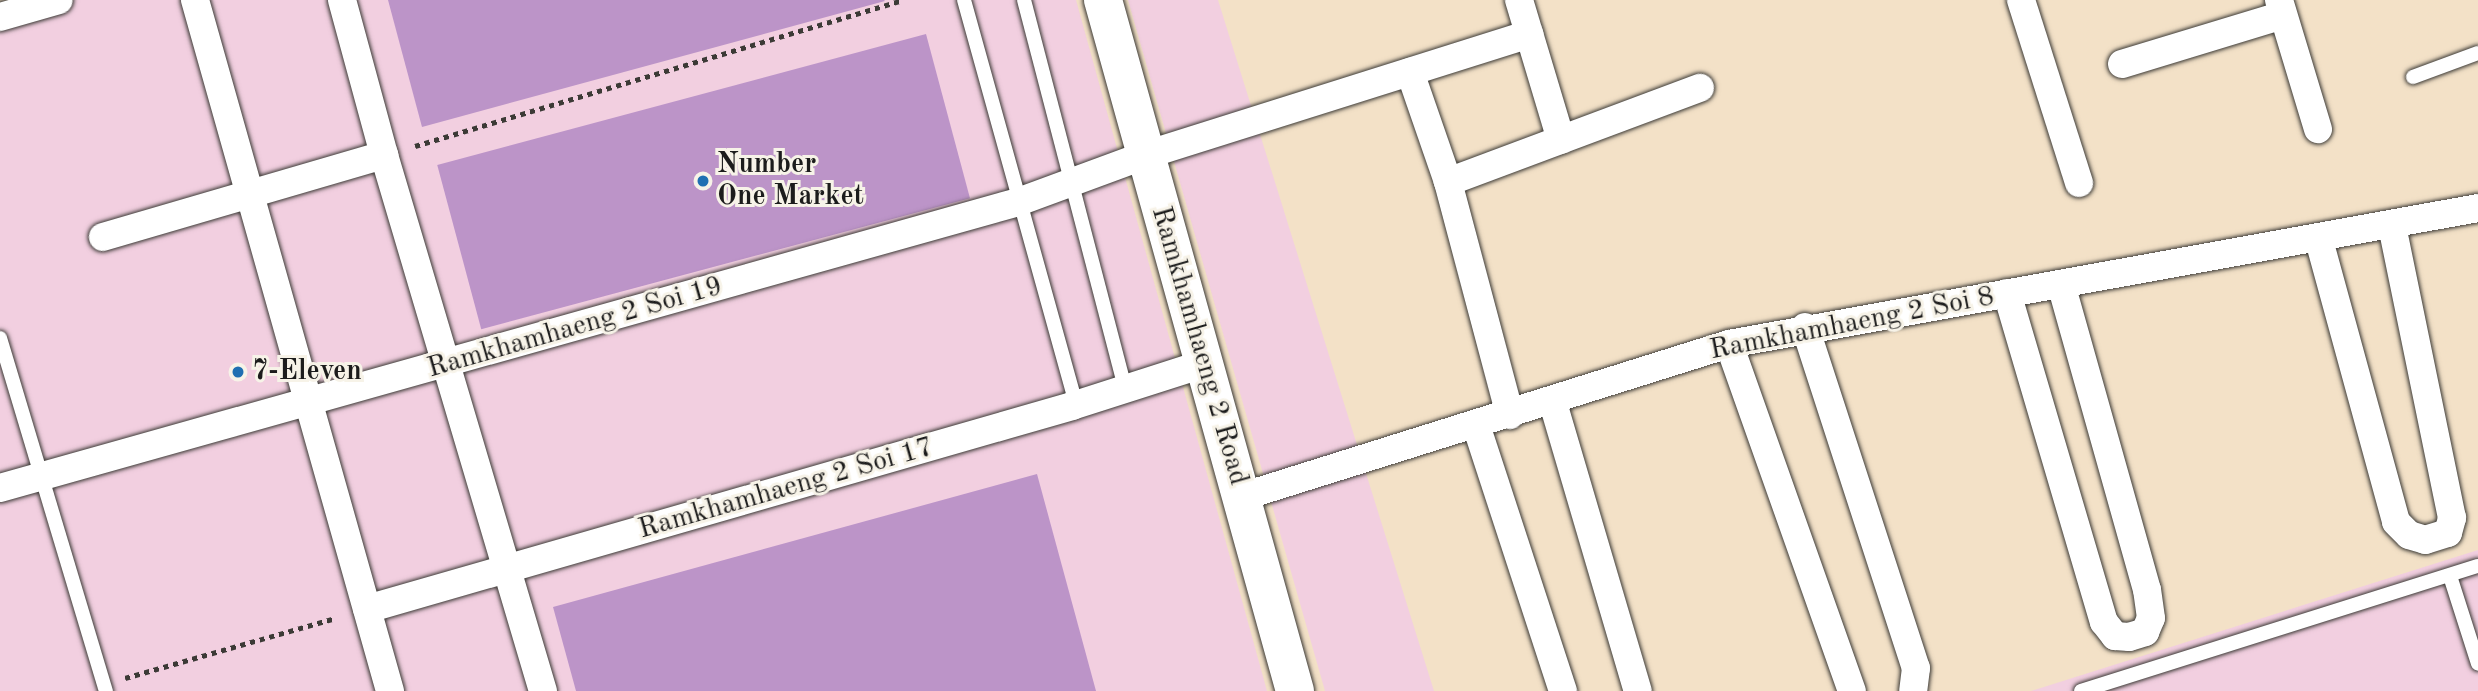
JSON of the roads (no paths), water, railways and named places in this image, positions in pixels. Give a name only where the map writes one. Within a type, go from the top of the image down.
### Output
[{"type":"main road","name":"Ramkhamhaeng 2 Road","points":[[1103,0],[1296,691]]},
{"type":"street","points":[[0,17],[59,0]]},
{"type":"street","points":[[195,0],[390,691]]},
{"type":"street","points":[[342,0],[384,155],[544,691]]},
{"type":"street","points":[[1519,0],[1561,140]]},
{"type":"street","points":[[2021,0],[2079,183]]},
{"type":"street","points":[[2122,64],[2281,8],[2318,129]]},
{"type":"street","name":"Ramkhamhaeng 2 Soi 19","points":[[0,488],[309,405],[1018,202],[1146,155],[1529,34]]},
{"type":"street","points":[[1410,72],[1448,182],[1510,415]]},
{"type":"street","points":[[1448,182],[1700,89]]},
{"type":"street","points":[[103,237],[384,155]]},
{"type":"street","name":"Ramkhamhaeng 2 Soi 8","points":[[1241,497],[1553,403],[1729,344],[1805,327],[2319,240],[2478,208]]},
{"type":"street","points":[[2319,240],[2396,522],[2409,535],[2425,540],[2448,533],[2452,518],[2392,225]]},
{"type":"street","points":[[2007,293],[2104,622],[2115,636],[2129,637],[2145,632],[2151,618],[2147,590],[2061,284]]},
{"type":"street","points":[[1805,327],[1916,668],[1913,691]]},
{"type":"street","points":[[1729,344],[1852,691]]},
{"type":"street","name":"Ramkhamhaeng 2 Soi 17","points":[[367,609],[1076,405],[1203,364]]},
{"type":"street","points":[[1553,403],[1638,691]]},
{"type":"street","points":[[1476,425],[1563,691]]},
{"type":"lane","points":[[964,0],[1076,405]]},
{"type":"lane","points":[[1024,0],[1125,389]]},
{"type":"lane","points":[[2413,77],[2478,53]]},
{"type":"lane","points":[[0,338],[105,687]]},
{"type":"lane","points":[[2081,691],[2478,566]]},
{"type":"lane","points":[[2450,576],[2478,664]]},
{"type":"place","name":"Number One Market","points":[[703,181]]},
{"type":"place","name":"7-Eleven","points":[[238,372]]}]
